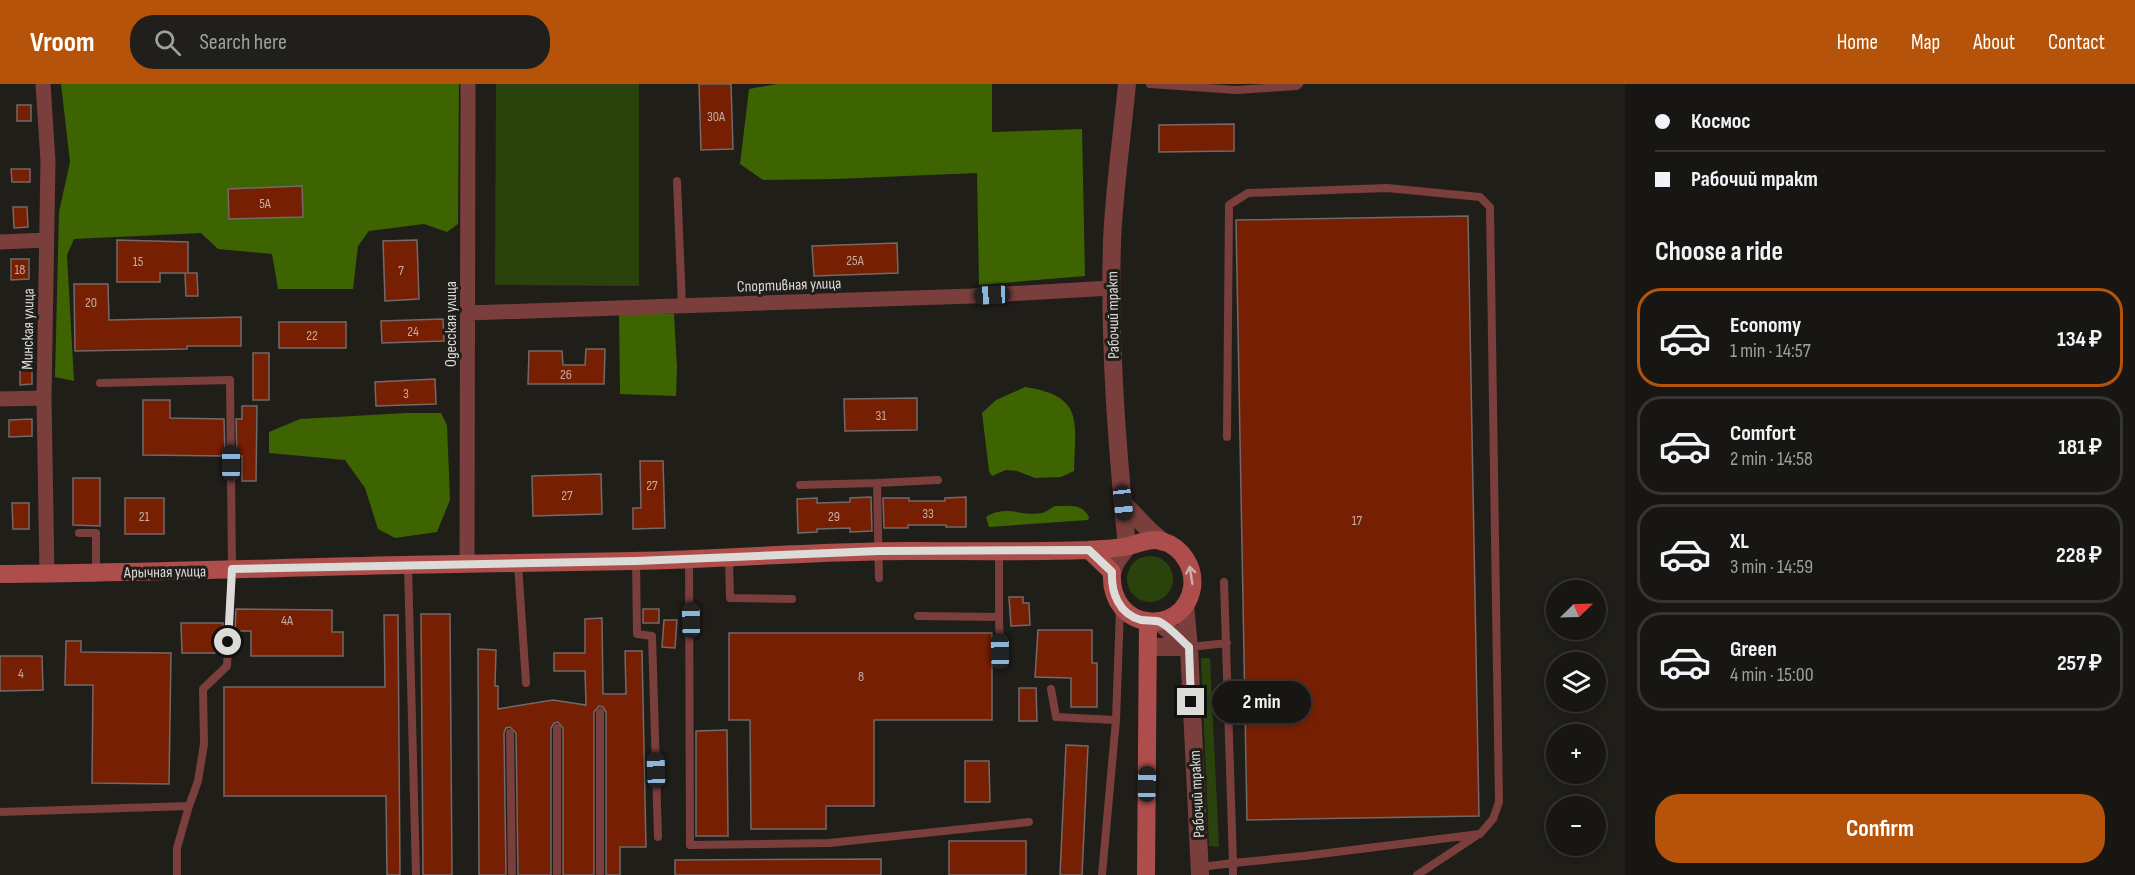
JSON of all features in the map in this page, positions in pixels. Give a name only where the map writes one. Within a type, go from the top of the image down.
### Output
[{"type":"main road","points":[[1127,547],[1152,540],[1163,542]]},
{"type":"main road","name":"Рабочий тракт","points":[[1163,542],[1182,553],[1192,573],[1193,584],[1185,605]]},
{"type":"main road","name":"Арычная улица","points":[[0,574],[636,561],[879,551],[999,552],[1127,547]]},
{"type":"main road","points":[[1089,550],[1112,572],[1111,584],[1120,606],[1137,619],[1153,621],[1178,613],[1185,605]]},
{"type":"main road","points":[[1146,875],[1148,646],[1153,621]]},
{"type":"street","name":"Минская улица","points":[[43,84],[48,161],[44,398],[47,574]]},
{"type":"street","name":"Одесская улица","points":[[467,564],[468,84]]},
{"type":"street","name":"Рабочий тракт","points":[[1127,84],[1112,240],[1111,288],[1112,359],[1127,547]]},
{"type":"street","points":[[0,242],[46,240]]},
{"type":"street","name":"Спортивная улица","points":[[468,313],[972,296],[1111,288]]},
{"type":"street","points":[[0,399],[44,398]]},
{"type":"street","points":[[1123,503],[1150,532],[1163,542]]},
{"type":"street","points":[[1112,572],[1127,547]]},
{"type":"street","name":"Рабочий тракт","points":[[1185,605],[1200,871]]},
{"type":"street","points":[[1153,621],[1189,647]]},
{"type":"street","points":[[1148,646],[1189,647]]},
{"type":"lane","points":[[1150,84],[1236,90],[1297,86],[1299,84]]},
{"type":"lane","points":[[676,181],[682,306]]},
{"type":"lane","points":[[1227,437],[1229,205],[1248,193],[1386,188],[1480,197],[1490,207],[1499,802],[1493,819],[1480,834],[1417,875]]},
{"type":"lane","points":[[100,383],[230,380],[232,569],[227,666],[203,689],[204,744],[198,781],[177,848],[177,875]]},
{"type":"lane","points":[[800,485],[938,480]]},
{"type":"lane","points":[[877,483],[879,578]]},
{"type":"lane","points":[[79,533],[96,533],[96,572]]},
{"type":"lane","points":[[999,552],[1000,651]]},
{"type":"lane","points":[[729,557],[730,598],[792,599]]},
{"type":"lane","points":[[689,559],[690,845],[829,843],[1029,822]]},
{"type":"lane","points":[[636,561],[637,634],[652,636],[658,837]]},
{"type":"lane","points":[[518,563],[526,683]]},
{"type":"lane","points":[[408,565],[416,875]]},
{"type":"lane","points":[[1224,582],[1233,875]]},
{"type":"lane","points":[[1102,875],[1116,720],[1120,606]]},
{"type":"lane","points":[[918,616],[999,618]]},
{"type":"lane","points":[[1189,647],[1227,643]]},
{"type":"lane","points":[[1051,689],[1056,717],[1116,720]]},
{"type":"lane","points":[[600,712],[600,875]]},
{"type":"lane","points":[[557,728],[557,875]]},
{"type":"lane","points":[[510,733],[512,875]]},
{"type":"lane","points":[[0,812],[189,806]]},
{"type":"lane","points":[[1200,871],[1233,862],[1304,856],[1480,834]]},
{"type":"green space","points":[[61,84],[459,84],[458,224],[447,232],[424,224],[369,231],[358,246],[353,289],[278,289],[272,254],[218,249],[201,233],[74,239],[67,255],[74,381],[55,377],[59,212],[70,162]]},
{"type":"green space","points":[[496,84],[639,84],[639,286],[495,285]]},
{"type":"green space","points":[[777,84],[992,84],[992,132],[1082,129],[1085,276],[979,285],[977,173],[763,180],[740,164],[749,89]]},
{"type":"green space","points":[[619,313],[674,314],[676,396],[620,394]]},
{"type":"green space","points":[[1025,387],[1058,397],[1067,405],[1075,425],[1074,471],[1061,477],[1035,478],[1017,471],[1006,470],[992,476],[989,471],[982,413],[996,400]]},
{"type":"green space","points":[[441,413],[447,425],[450,500],[437,532],[395,538],[378,529],[365,488],[345,460],[269,453],[269,432],[300,419]]},
{"type":"green space","points":[[1055,506],[1079,507],[1089,517],[1088,520],[989,527],[986,517],[1001,511],[1042,513]]},
{"type":"green space","points":[[1150,556],[1166,563],[1173,579],[1166,595],[1150,602],[1134,595],[1127,579],[1134,563]]},
{"type":"green space","points":[[1201,658],[1210,658],[1219,847],[1209,846]]},
{"type":"building","points":[[699,84],[731,84],[733,149],[701,150]]},
{"type":"building","points":[[17,105],[31,105],[31,121],[17,121]]},
{"type":"building","points":[[1234,124],[1234,151],[1159,152],[1159,125]]},
{"type":"building","points":[[11,169],[30,169],[30,182],[12,182]]},
{"type":"building","points":[[302,186],[303,217],[229,219],[228,189]]},
{"type":"building","points":[[13,207],[27,207],[28,227],[14,228]]},
{"type":"building","points":[[1468,216],[1479,816],[1247,820],[1236,220]]},
{"type":"building","points":[[117,240],[188,242],[188,273],[160,273],[160,282],[117,282]]},
{"type":"building","points":[[417,240],[419,299],[385,301],[383,241]]},
{"type":"building","points":[[897,243],[898,273],[814,276],[812,246]]},
{"type":"building","points":[[11,259],[29,259],[29,279],[11,280]]},
{"type":"building","points":[[185,273],[197,273],[198,296],[186,296]]},
{"type":"building","points":[[74,284],[108,284],[109,320],[241,317],[241,346],[75,351]]},
{"type":"building","points":[[443,319],[444,341],[382,343],[381,321]]},
{"type":"building","points":[[279,322],[346,322],[346,348],[279,348]]},
{"type":"building","points":[[586,349],[605,349],[604,384],[528,384],[529,351],[562,351],[563,365],[585,365]]},
{"type":"building","points":[[253,353],[269,353],[269,400],[253,400]]},
{"type":"building","points":[[20,363],[32,363],[32,384],[20,385]]},
{"type":"building","points":[[435,379],[436,404],[376,406],[375,382]]},
{"type":"building","points":[[917,398],[917,430],[845,431],[844,399]]},
{"type":"building","points":[[143,400],[170,400],[170,418],[224,419],[225,456],[143,455]]},
{"type":"building","points":[[242,406],[257,406],[256,481],[242,481],[242,456],[237,456],[236,419],[242,419]]},
{"type":"building","points":[[32,419],[32,436],[9,437],[9,420]]},
{"type":"building","points":[[640,461],[663,461],[665,528],[633,529],[633,508],[641,508]]},
{"type":"building","points":[[601,474],[602,514],[533,516],[532,476]]},
{"type":"building","points":[[73,478],[100,478],[100,526],[73,525]]},
{"type":"building","points":[[871,497],[872,531],[850,532],[850,528],[817,529],[817,532],[798,533],[797,499],[817,498],[817,503],[850,502],[850,498]]},
{"type":"building","points":[[966,497],[966,527],[908,525],[908,528],[884,528],[883,498],[945,501],[945,498]]},
{"type":"building","points":[[125,498],[164,498],[164,534],[125,534]]},
{"type":"building","points":[[12,503],[29,503],[29,529],[13,529]]},
{"type":"building","points":[[1009,597],[1023,597],[1023,603],[1029,603],[1030,625],[1011,626]]},
{"type":"building","points":[[236,609],[332,610],[332,632],[343,632],[343,656],[251,656],[251,631],[235,631]]},
{"type":"building","points":[[643,609],[659,609],[659,623],[643,623]]},
{"type":"building","points":[[421,614],[450,614],[452,875],[423,875]]},
{"type":"building","points":[[384,615],[398,615],[400,875],[387,875],[386,796],[224,796],[224,687],[385,687]]},
{"type":"building","points":[[602,618],[603,694],[626,694],[625,651],[642,651],[646,847],[620,847],[620,875],[606,875],[606,712],[603,707],[599,706],[594,712],[594,875],[563,875],[563,728],[558,722],[554,723],[551,728],[551,875],[518,875],[516,733],[510,727],[506,728],[504,733],[506,875],[479,875],[478,649],[496,650],[495,686],[498,686],[498,709],[553,700],[586,705],[585,671],[554,671],[554,653],[585,653],[585,619]]},
{"type":"building","points":[[664,620],[677,620],[675,648],[662,647]]},
{"type":"building","points":[[181,623],[223,623],[222,653],[182,653]]},
{"type":"building","points":[[1038,630],[1092,630],[1092,663],[1097,663],[1097,707],[1071,707],[1071,678],[1035,677]]},
{"type":"building","points":[[729,633],[992,633],[992,720],[874,720],[874,806],[826,806],[826,829],[751,829],[750,720],[729,720]]},
{"type":"building","points":[[66,641],[81,641],[81,652],[171,653],[169,784],[92,783],[93,685],[65,685]]},
{"type":"building","points":[[0,656],[42,656],[43,690],[0,691]]},
{"type":"building","points":[[1019,688],[1036,688],[1037,721],[1019,721]]},
{"type":"building","points":[[727,730],[728,836],[696,836],[696,731]]},
{"type":"building","points":[[1066,745],[1088,746],[1082,875],[1060,875]]},
{"type":"building","points":[[965,761],[989,761],[990,802],[965,802]]},
{"type":"building","points":[[949,841],[1026,841],[1026,875],[949,875]]},
{"type":"building","points":[[881,859],[881,875],[675,875],[675,860]]},
{"type":"route","points":[[228,642],[232,569],[636,561],[879,551],[1089,550],[1112,572],[1111,584],[1114,596],[1128,614],[1137,619],[1158,621],[1189,647],[1191,702]]}]
